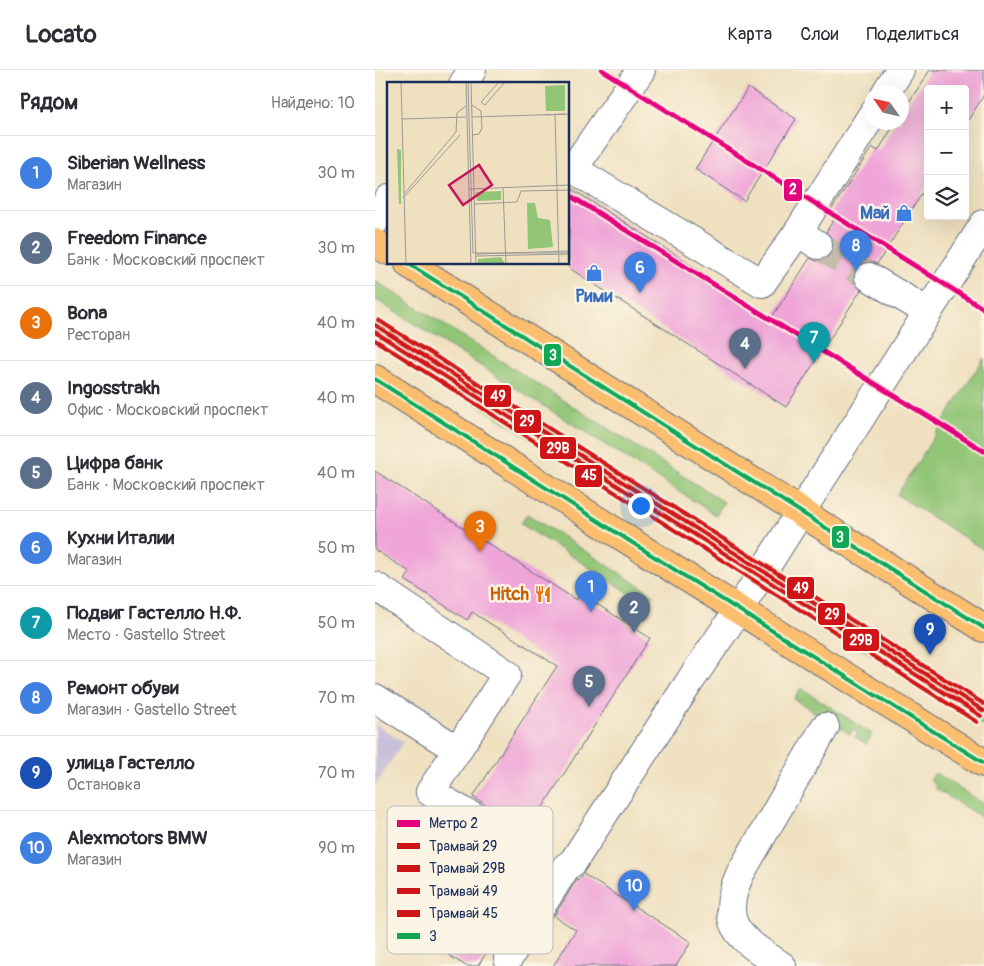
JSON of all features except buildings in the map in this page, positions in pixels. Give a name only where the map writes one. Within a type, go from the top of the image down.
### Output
[{"type":"main road","points":[[375,243],[387,250]]},
{"type":"main road","points":[[411,265],[984,628]]},
{"type":"main road","points":[[375,379],[984,763]]},
{"type":"street","points":[[464,82],[472,70]]},
{"type":"street","points":[[641,70],[573,169],[762,283],[808,238],[864,129]]},
{"type":"street","points":[[890,85],[900,70]]},
{"type":"street","points":[[375,221],[387,202]]},
{"type":"street","points":[[553,888],[566,867],[573,862],[739,609],[984,224]]},
{"type":"street","points":[[869,277],[928,312]]},
{"type":"street","points":[[375,586],[507,674],[430,792],[454,806]]},
{"type":"street","points":[[375,698],[458,750]]},
{"type":"street","points":[[782,966],[746,942],[735,927],[731,909],[733,889],[825,727]]},
{"type":"street","points":[[508,959],[511,954]]},
{"type":"shaded area","points":[[375,724],[403,742],[375,786]]},
{"type":"green space","points":[[375,281],[724,502],[716,515],[375,299]]},
{"type":"green space","points":[[375,329],[556,444],[551,451],[375,340]]},
{"type":"green space","points":[[984,358],[984,550],[897,495]]},
{"type":"green space","points":[[527,514],[654,595],[648,605],[640,600],[642,597],[636,593],[634,596],[521,524]]},
{"type":"green space","points":[[835,625],[984,720],[984,726],[832,630]]},
{"type":"green space","points":[[801,688],[872,734],[866,744],[855,737],[858,732],[853,729],[850,734],[794,699]]},
{"type":"green space","points":[[935,773],[984,804],[984,819],[935,788],[936,785],[930,781]]},
{"type":"tunnel","points":[[818,245],[869,277]]},
{"type":"metro line","name":"2","points":[[602,70],[984,309]]},
{"type":"metro line","name":"2","points":[[570,196],[984,451]]},
{"type":"tram line","name":"49","points":[[378,320],[984,704]]},
{"type":"tram line","name":"29","points":[[375,325],[984,711]]},
{"type":"tram line","name":"29В","points":[[375,332],[981,716]]},
{"type":"tram line","name":"45","points":[[375,340],[977,722]]},
{"type":"transit line","name":"3","points":[[411,265],[984,628]]},
{"type":"transit line","name":"3","points":[[375,379],[683,575],[984,763]]},
{"type":"place","name":"Май","points":[[904,213]]},
{"type":"place","name":"Ремонт обуви","points":[[856,271]]},
{"type":"place","name":"Рими","points":[[594,273]]},
{"type":"place","name":"Кухни Италии","points":[[640,293]]},
{"type":"place","name":"Подвиг Гастелло Н.Ф.","points":[[814,363]]},
{"type":"place","name":"Ingosstrakh","points":[[745,369]]},
{"type":"place","name":"Bona","points":[[480,552]]},
{"type":"place","name":"Hitch","points":[[543,594]]},
{"type":"place","name":"Siberian Wellness","points":[[591,612]]},
{"type":"place","name":"Freedom Finance","points":[[634,633]]},
{"type":"place","name":"улица Гастелло","points":[[930,655]]},
{"type":"place","name":"Цифра банк","points":[[589,707]]},
{"type":"place","name":"Alexmotors BMW","points":[[634,911]]}]
